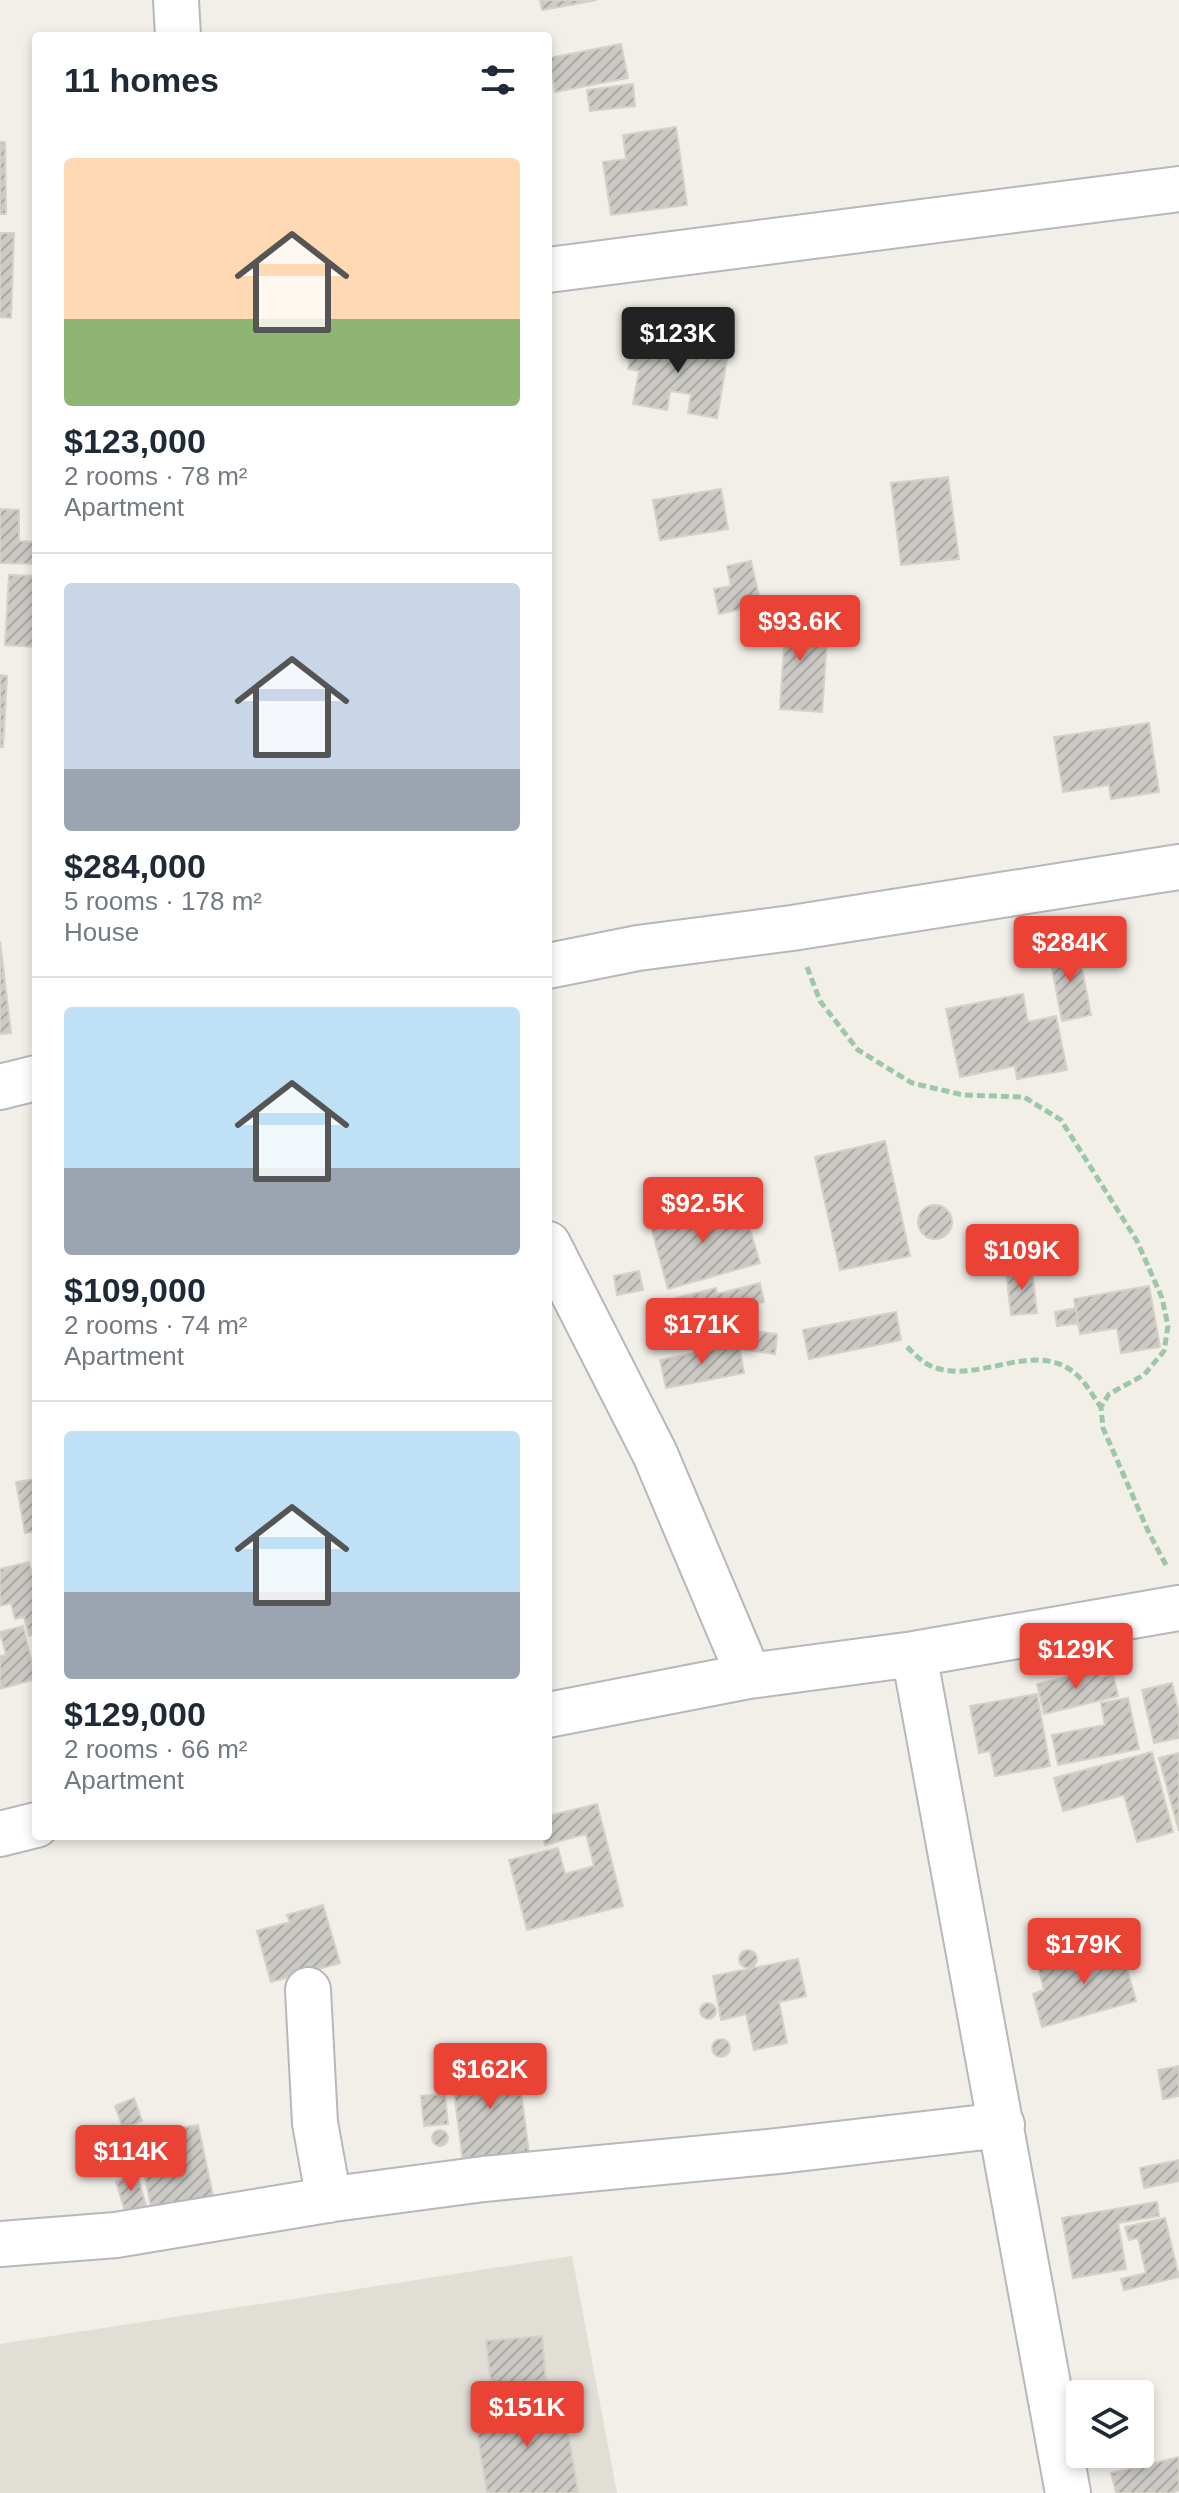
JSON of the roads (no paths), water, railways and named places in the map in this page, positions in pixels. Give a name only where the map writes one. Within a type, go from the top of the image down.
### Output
[{"type":"street","points":[[176,0],[178,32]]},
{"type":"street","points":[[552,269],[1179,189]]},
{"type":"street","points":[[552,965],[638,948],[792,928],[1179,867]]},
{"type":"street","points":[[0,1087],[32,1079]]},
{"type":"street","points":[[552,1252],[655,1454],[749,1676]]},
{"type":"street","points":[[552,1714],[749,1676],[914,1654],[1176,1593]]},
{"type":"street","points":[[914,1654],[1068,2493]]},
{"type":"street","points":[[0,1834],[32,1826]]},
{"type":"street","points":[[308,1990],[315,2123],[329,2200]]},
{"type":"street","points":[[0,2244],[116,2235],[329,2200],[484,2179],[763,2153],[1002,2125]]}]
